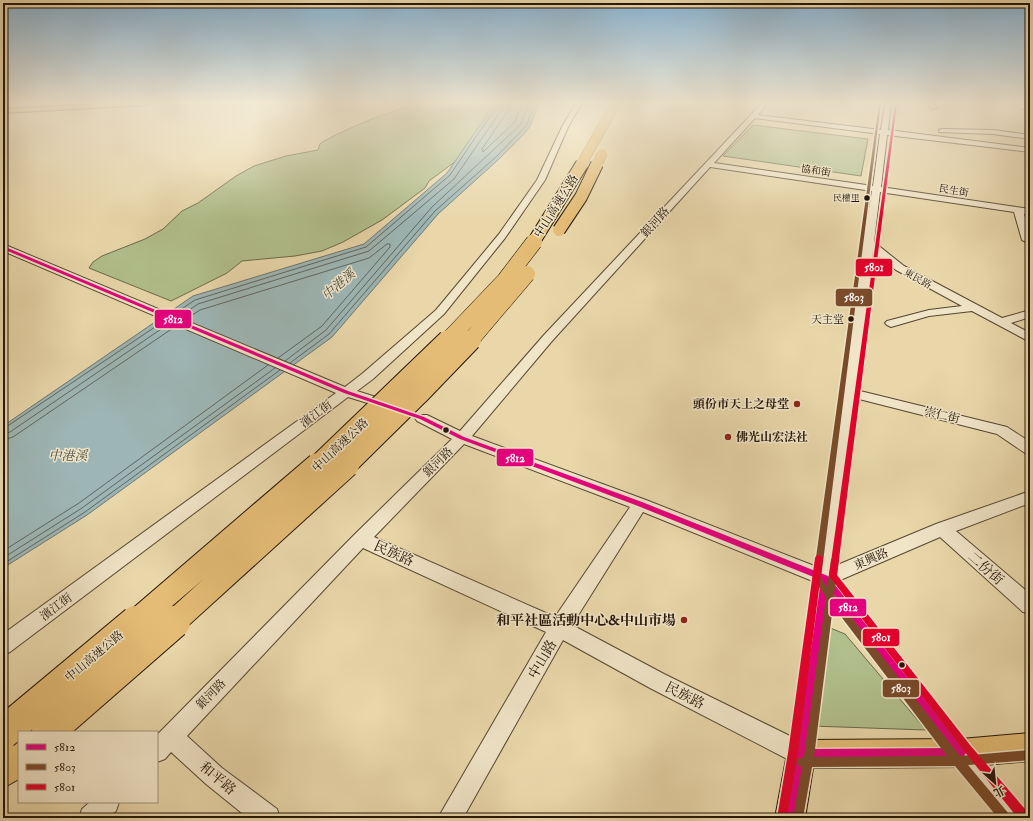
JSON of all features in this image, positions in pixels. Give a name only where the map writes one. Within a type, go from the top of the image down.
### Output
[{"type":"highway","name":"中山高速公路","points":[[3,733],[211,558],[319,464],[438,351],[505,280],[556,210],[595,141]]},
{"type":"highway","name":"中山高速公路","points":[[49,731],[210,592],[394,419],[483,327],[520,283],[580,197],[608,141]]},
{"type":"highway","points":[[3,770],[18,758]]},
{"type":"main road","name":"民族路","points":[[801,754],[961,753],[1030,747]]},
{"type":"main road","points":[[790,818],[801,754]]},
{"type":"street","name":"濱江街","points":[[3,646],[368,376],[440,312],[502,236],[541,180],[559,141]]},
{"type":"street","name":"銀河路","points":[[164,744],[361,539],[462,438],[508,383],[729,141]]},
{"type":"street","points":[[801,754],[850,393],[881,141]]},
{"type":"street","points":[[959,141],[1030,150]]},
{"type":"street","name":"協和街","points":[[707,164],[875,188]]},
{"type":"street","name":"民生街","points":[[875,188],[1030,212]]},
{"type":"street","points":[[1018,210],[1028,240],[1030,241]]},
{"type":"street","name":"東民路","points":[[868,242],[877,252],[900,268],[1030,338]]},
{"type":"street","points":[[3,247],[346,392],[374,401]]},
{"type":"street","points":[[891,323],[929,313],[972,308]]},
{"type":"street","points":[[1001,322],[1030,313]]},
{"type":"street","name":"崇仁街","points":[[850,393],[1002,430],[1030,449]]},
{"type":"street","points":[[422,418],[462,438],[640,504],[825,578],[961,753],[1015,818]]},
{"type":"street","name":"東興路","points":[[825,578],[942,529],[1030,497]]},
{"type":"street","name":"中山路","points":[[450,818],[559,628],[640,504]]},
{"type":"street","name":"二份街","points":[[942,529],[1030,606]]},
{"type":"street","name":"民族路","points":[[361,539],[559,628],[656,681],[801,754]]},
{"type":"street","name":"和平路","points":[[164,744],[214,776],[268,818]]},
{"type":"street","points":[[91,818],[106,803]]},
{"type":"green space","points":[[324,141],[471,141],[456,161],[429,181],[425,188],[382,220],[343,242],[322,251],[295,256],[242,261],[227,273],[171,301],[89,268],[93,262],[102,256],[145,239],[163,229],[182,211],[198,203],[236,176],[254,166],[286,156],[318,150],[320,144]]},
{"type":"green space","points":[[737,141],[868,141],[861,176],[723,156]]},
{"type":"green space","points":[[823,625],[845,634],[926,730],[812,726]]},
{"type":"water","name":"中港溪","points":[[469,141],[517,141],[438,214],[332,337],[87,515],[3,568],[3,426],[193,296],[364,244],[447,173]]},
{"type":"transit line","name":"5803","points":[[875,141],[817,579],[955,758],[1005,818]]},
{"type":"transit line","name":"5801","points":[[891,141],[833,576],[967,748],[1021,813]]},
{"type":"transit line","name":"5812","points":[[3,247],[346,392],[422,418],[462,438],[640,504],[825,578],[961,753]]},
{"type":"transit line","name":"5801","points":[[782,817],[793,753],[819,558]]},
{"type":"transit line","name":"5803","points":[[798,818],[809,755],[835,560]]},
{"type":"transit line","name":"5812","points":[[790,818],[801,754],[825,578]]},
{"type":"transit line","name":"5812","points":[[801,754],[961,753]]},
{"type":"transit line","name":"5803","points":[[801,762],[961,761],[1030,755]]},
{"type":"place","name":"民權里","points":[[867,198]]},
{"type":"place","name":"天主堂","points":[[851,319]]},
{"type":"place","name":"頭份市天上之母堂","points":[[797,404]]},
{"type":"place","name":"佛光山宏法社","points":[[728,437]]},
{"type":"place","name":"和平社區活動中心&中山市場","points":[[684,620]]}]
